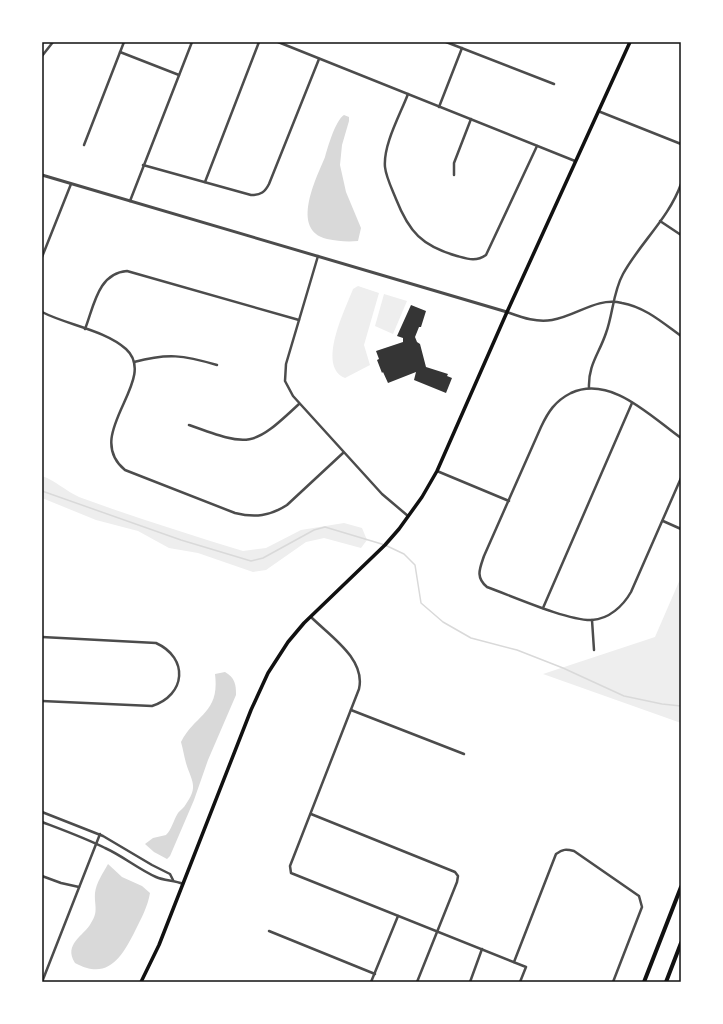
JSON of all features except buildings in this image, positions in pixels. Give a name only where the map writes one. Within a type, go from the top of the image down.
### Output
[{"type":"highway","points":[[644,982],[681,887]]},
{"type":"highway","points":[[666,982],[681,943]]},
{"type":"main road","points":[[141,982],[183,884],[258,692],[282,652],[311,617],[385,545],[409,516],[437,471],[507,312],[630,42]]},
{"type":"street","points":[[42,56],[53,42]]},
{"type":"street","points":[[84,145],[124,42]]},
{"type":"street","points":[[130,201],[143,164],[192,42]]},
{"type":"street","points":[[205,182],[259,42]]},
{"type":"street","points":[[278,42],[575,161]]},
{"type":"street","points":[[446,42],[554,84]]},
{"type":"street","points":[[439,107],[462,48]]},
{"type":"street","points":[[120,52],[179,76]]},
{"type":"street","points":[[143,164],[251,196],[259,195],[265,191],[319,59]]},
{"type":"street","points":[[408,94],[386,148],[385,167],[404,218],[419,238],[430,246],[442,251],[468,259],[480,259],[486,255],[537,146]]},
{"type":"street","points":[[598,111],[681,144]]},
{"type":"street","points":[[454,175],[454,163],[471,119]]},
{"type":"street","points":[[42,175],[528,319],[550,321],[597,303],[614,302],[630,305],[643,310],[681,336]]},
{"type":"street","points":[[42,257],[71,184]]},
{"type":"street","points":[[589,388],[590,368],[606,333],[617,287],[623,273],[660,221],[681,184]]},
{"type":"street","points":[[660,221],[681,235]]},
{"type":"street","points":[[318,256],[286,364],[285,381],[299,404],[343,453],[382,494],[409,516]]},
{"type":"street","points":[[85,330],[104,282],[115,273],[127,271],[299,320]]},
{"type":"street","points":[[42,312],[115,341],[127,350],[134,362],[133,379],[116,422],[111,438],[111,447],[112,456],[118,464],[125,470],[137,476],[235,513],[266,516],[277,512],[287,505],[343,453]]},
{"type":"street","points":[[134,362],[167,356],[188,357],[217,365]]},
{"type":"street","points":[[681,438],[632,403],[610,390],[589,388],[577,390],[559,400],[546,416],[484,556],[479,570],[480,579],[487,587],[572,618],[592,620],[610,614],[626,601],[681,478]]},
{"type":"street","points":[[543,608],[632,403]]},
{"type":"street","points":[[189,425],[233,440],[259,438],[268,433],[299,404]]},
{"type":"street","points":[[437,471],[509,501]]},
{"type":"street","points":[[663,521],[681,529]]},
{"type":"street","points":[[311,617],[353,658],[359,668],[360,684],[290,871],[293,874],[526,967],[520,982]]},
{"type":"street","points":[[592,620],[594,650]]},
{"type":"street","points":[[42,637],[156,643],[165,647],[172,653],[178,663],[179,678],[173,693],[166,699],[152,706],[42,701]]},
{"type":"street","points":[[351,710],[464,754]]},
{"type":"street","points":[[42,812],[100,834],[170,874],[173,880]]},
{"type":"street","points":[[311,814],[455,872],[458,876],[457,882],[417,982]]},
{"type":"street","points":[[42,822],[96,844],[157,878],[167,881],[173,880],[183,884]]},
{"type":"street","points":[[42,982],[100,834]]},
{"type":"street","points":[[514,962],[556,854],[562,850],[574,851],[639,896],[642,902],[642,907],[613,982]]},
{"type":"street","points":[[42,876],[61,884],[79,887]]},
{"type":"street","points":[[372,982],[398,916]]},
{"type":"street","points":[[269,931],[375,974]]},
{"type":"street","points":[[470,982],[482,949]]},
{"type":"shaded area","points":[[344,115],[349,117],[349,121],[342,145],[340,165],[346,192],[361,228],[358,241],[331,240],[316,234],[310,225],[308,215],[309,203],[316,178],[335,128]]},
{"type":"shaded area","points":[[358,286],[379,293],[364,345],[370,365],[345,378],[337,372],[333,362],[333,350],[345,309],[353,289]]},
{"type":"shaded area","points":[[384,294],[407,301],[393,334],[375,326]]},
{"type":"shaded area","points":[[42,476],[79,497],[243,551],[266,548],[301,530],[344,523],[362,528],[367,540],[361,548],[324,538],[306,542],[266,570],[253,572],[198,553],[169,548],[138,531],[96,520],[42,498]]},
{"type":"shaded area","points":[[681,577],[681,723],[543,674],[655,637]]},
{"type":"shaded area","points":[[225,672],[234,682],[236,695],[208,760],[194,800],[170,856],[167,859],[154,852],[145,844],[153,838],[166,835],[178,813],[190,798],[193,783],[181,742],[193,725],[210,706],[214,698],[216,687],[215,674]]},
{"type":"shaded area","points":[[108,864],[122,877],[142,886],[150,893],[149,898],[135,931],[125,950],[119,957],[105,968],[87,968],[75,963],[71,951],[73,945],[88,928],[95,915],[96,889]]},
{"type":"waterway","points":[[42,491],[181,540],[251,561],[263,558],[314,530],[325,527],[385,545],[404,554],[415,565],[421,603],[443,622],[471,638],[517,650],[563,668],[624,696],[662,704],[681,706]]}]
